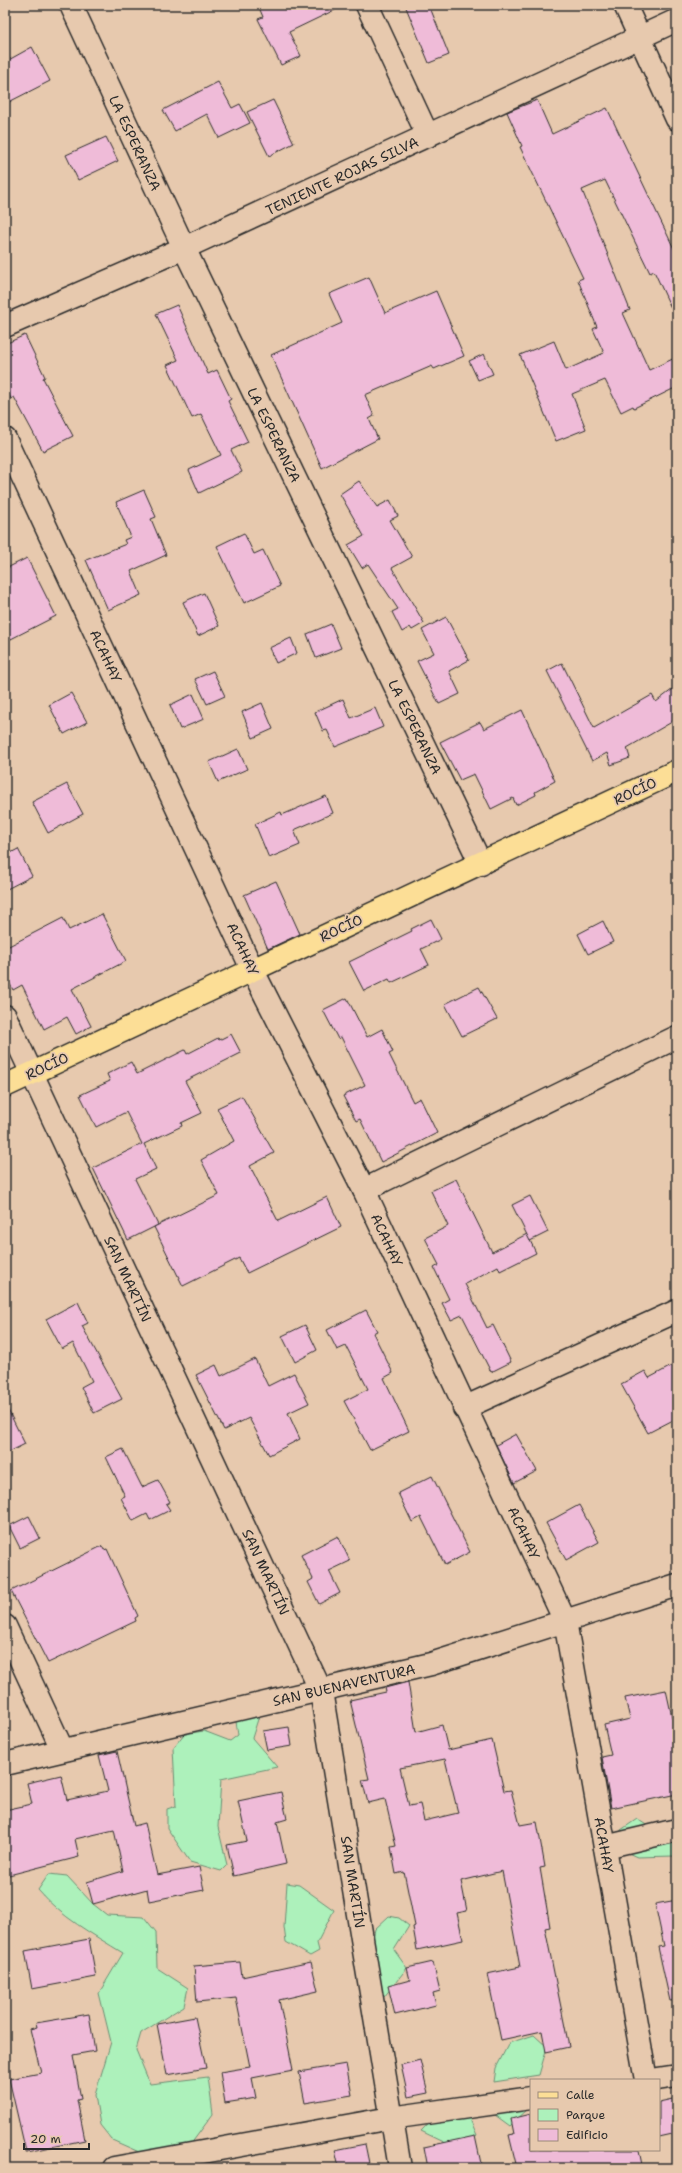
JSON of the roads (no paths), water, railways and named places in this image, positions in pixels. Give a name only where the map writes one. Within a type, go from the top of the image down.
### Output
[{"type":"main road","name":"ROCÍO","points":[[5,1086],[677,771]]},
{"type":"street","name":"LA ESPERANZA","points":[[71,5],[184,248],[481,864]]},
{"type":"street","points":[[367,5],[428,136]]},
{"type":"street","points":[[625,5],[677,119]]},
{"type":"street","name":"TENIENTE ROJAS SILVA","points":[[5,326],[184,248],[677,20]]},
{"type":"street","name":"ACAHAY","points":[[5,439],[252,969],[364,1190],[464,1408],[565,1620],[646,2079]]},
{"type":"street","name":"SAN MARTÍN","points":[[5,1016],[322,1691],[400,2168]]},
{"type":"street","points":[[364,1190],[677,1037]]},
{"type":"street","points":[[464,1408],[677,1311]]},
{"type":"street","name":"SAN BUENAVENTURA","points":[[5,1764],[62,1749],[322,1691],[430,1664],[677,1585]]},
{"type":"street","points":[[5,1626],[62,1749]]},
{"type":"street","points":[[605,1847],[677,1830]]},
{"type":"street","points":[[658,2079],[677,2076]]},
{"type":"street","points":[[114,2168],[392,2118],[530,2098]]}]
